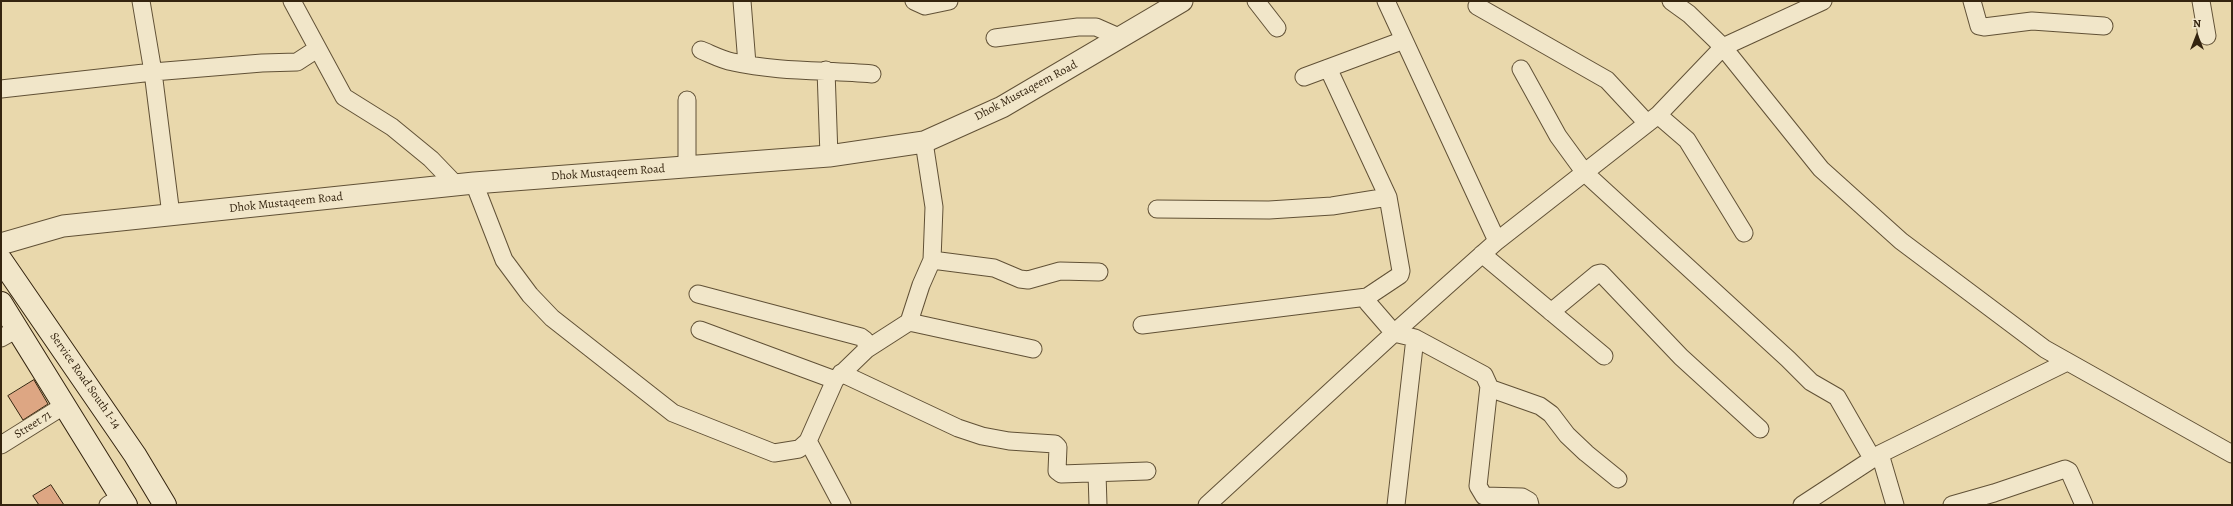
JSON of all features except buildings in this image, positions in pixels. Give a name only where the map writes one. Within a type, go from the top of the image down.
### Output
[{"type":"main road","name":"Service Road South I-14","points":[[1,260],[135,455],[164,505]]},
{"type":"main road","points":[[1,303],[9,333],[65,405],[118,502]]},
{"type":"street","points":[[142,1],[153,72],[170,215]]},
{"type":"street","points":[[292,1],[344,97],[392,127],[431,159],[465,184],[504,260],[530,295],[552,318],[673,413],[774,453],[799,448],[808,440],[838,377],[867,349],[909,322],[921,285],[932,260],[934,207],[924,142]]},
{"type":"street","points":[[742,1],[747,64]]},
{"type":"street","points":[[914,1],[925,6],[949,1]]},
{"type":"street","name":"Dhok Mustaqeem Road","points":[[1,244],[63,226],[465,184],[830,156],[924,142],[1002,107],[1182,1]]},
{"type":"street","points":[[1256,1],[1277,28]]},
{"type":"street","points":[[1386,1],[1497,241]]},
{"type":"street","points":[[1671,1],[1689,14],[1723,47],[1821,170],[1901,241],[2045,349],[2232,454]]},
{"type":"street","points":[[1207,505],[1482,254],[1652,119],[1723,47],[1823,1]]},
{"type":"street","points":[[1972,1],[1976,22],[1979,26],[1984,27],[2032,21],[2104,26]]},
{"type":"street","points":[[2201,1],[2207,36]]},
{"type":"street","points":[[1477,6],[1607,80],[1652,119],[1687,140],[1744,234]]},
{"type":"street","points":[[995,38],[1096,27],[1121,38]]},
{"type":"street","points":[[1304,77],[1404,40]]},
{"type":"street","points":[[1,89],[153,72],[296,62],[317,49]]},
{"type":"street","points":[[701,50],[732,62],[777,68],[872,74]]},
{"type":"street","points":[[1142,325],[1367,298],[1400,275],[1401,271],[1388,197],[1328,68]]},
{"type":"street","points":[[1521,69],[1558,136],[1585,173],[1788,359],[1811,382],[1837,397],[1876,456],[1895,505]]},
{"type":"street","points":[[826,70],[830,156]]},
{"type":"street","points":[[687,100],[687,167]]},
{"type":"street","points":[[1157,209],[1269,210],[1332,206],[1388,197]]},
{"type":"street","points":[[1482,254],[1604,356]]},
{"type":"street","points":[[932,260],[994,268],[1020,279],[1028,280],[1060,271],[1098,272]]},
{"type":"street","points":[[1551,312],[1597,274],[1601,273],[1681,357],[1760,429]]},
{"type":"street","points":[[698,294],[861,337],[865,340],[867,349]]},
{"type":"street","points":[[1367,298],[1368,303],[1394,333],[1415,338],[1484,375],[1489,388],[1478,486],[1484,496],[1522,497],[1529,501],[1530,505]]},
{"type":"street","points":[[909,322],[1033,349]]},
{"type":"street","points":[[700,330],[838,377],[964,430],[1009,440],[1055,444],[1058,447],[1057,471],[1061,474],[1147,471]]},
{"type":"street","points":[[1396,505],[1415,338]]},
{"type":"street","points":[[1802,505],[1876,456],[2067,362]]},
{"type":"street","points":[[1489,388],[1540,406],[1551,414],[1567,435],[1586,453],[1618,479]]},
{"type":"street","name":"Street 71","points":[[1,445],[65,405]]},
{"type":"street","points":[[808,440],[842,505]]},
{"type":"street","points":[[1952,505],[1996,499],[2065,468],[2069,471],[2084,505]]},
{"type":"street","points":[[1097,473],[1098,505]]}]
